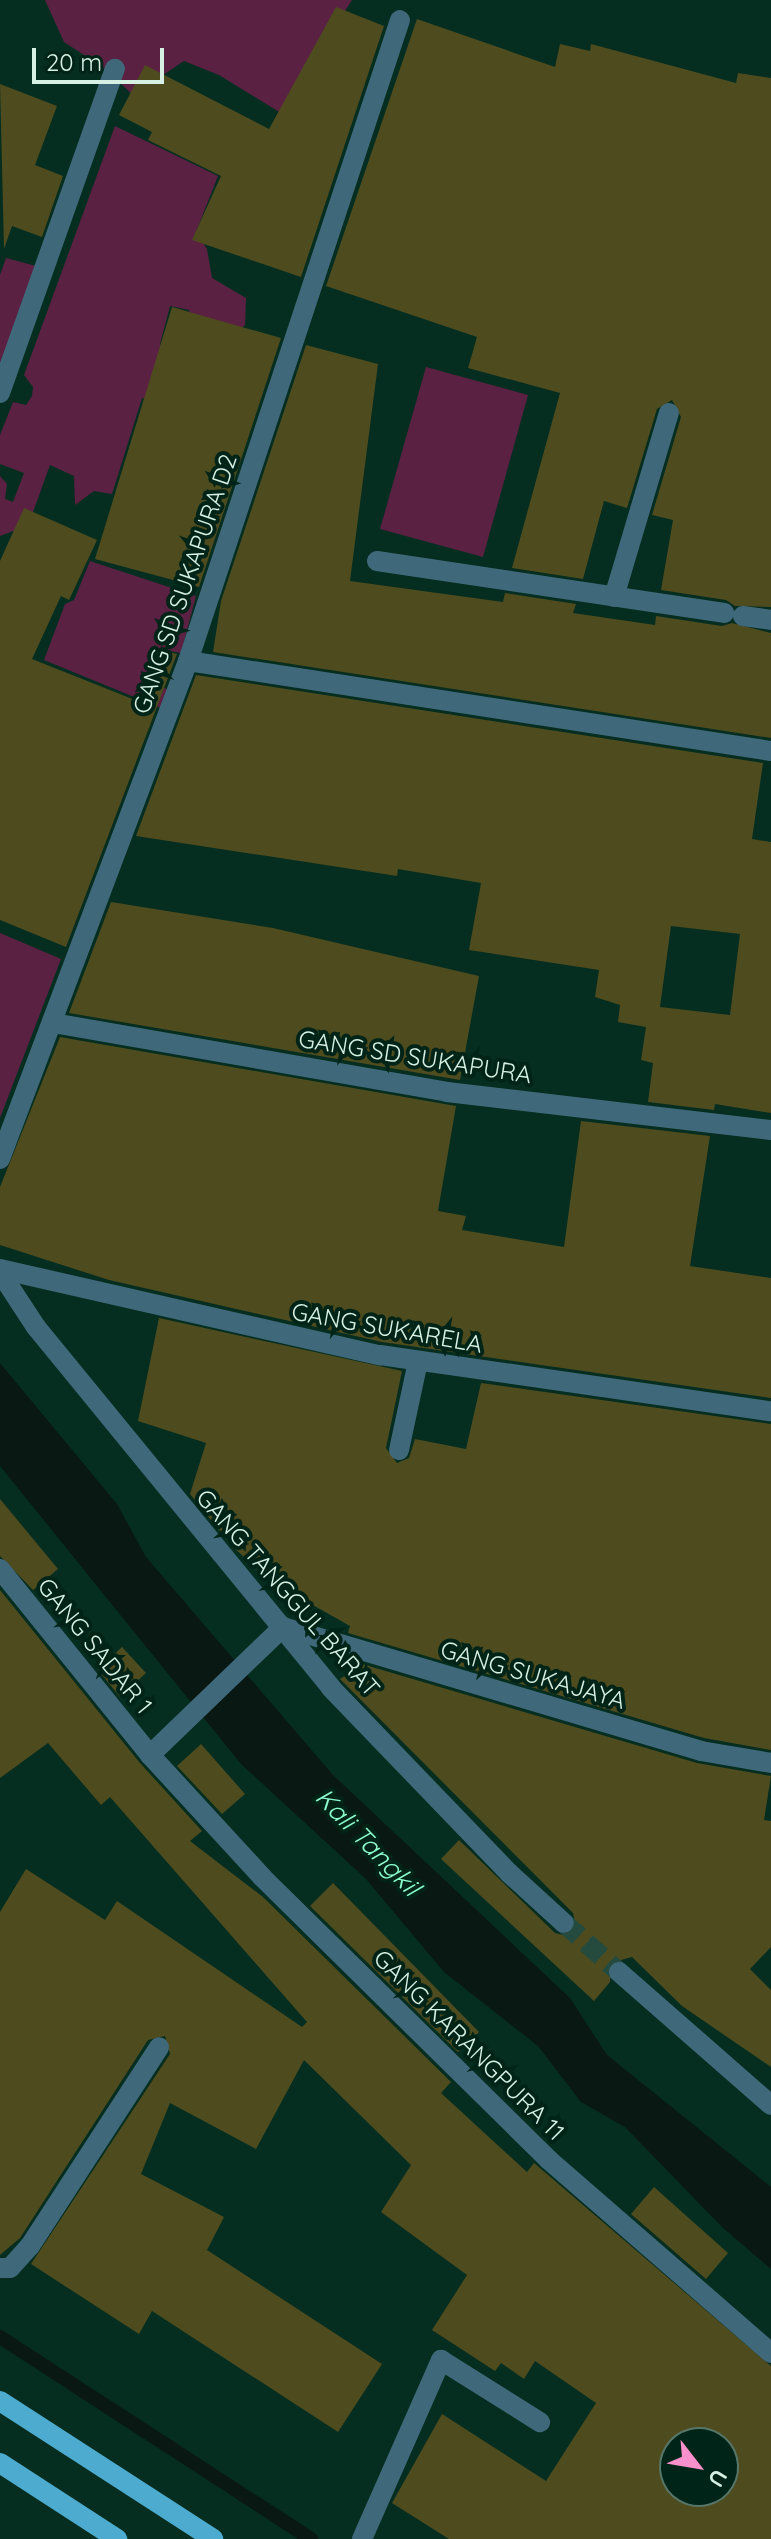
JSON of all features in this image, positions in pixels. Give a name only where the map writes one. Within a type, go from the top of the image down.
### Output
[{"type":"main road","points":[[0,2401],[213,2539]]},
{"type":"main road","points":[[0,2463],[117,2539]]},
{"type":"street","name":"GANG SD SUKAPURA D2","points":[[0,1159],[188,661],[400,20]]},
{"type":"street","points":[[0,393],[115,69]]},
{"type":"street","points":[[614,597],[669,413]]},
{"type":"street","points":[[377,561],[771,620]]},
{"type":"street","points":[[188,661],[771,751]]},
{"type":"street","name":"GANG SD SUKAPURA","points":[[53,1023],[447,1092],[771,1130]]},
{"type":"street","name":"GANG SUKARELA","points":[[0,1270],[276,1335],[418,1361],[771,1411]]},
{"type":"street","name":"GANG TANGGUL BARAT","points":[[0,1270],[36,1327],[331,1688],[509,1873],[564,1923]]},
{"type":"street","points":[[399,1450],[418,1361]]},
{"type":"street","name":"GANG SADAR 1","points":[[0,1569],[150,1755]]},
{"type":"street","points":[[150,1755],[283,1627]]},
{"type":"street","name":"GANG SUKAJAYA","points":[[283,1627],[701,1751],[771,1763]]},
{"type":"street","name":"GANG KARANGPURA 11","points":[[150,1755],[262,1877],[549,2160],[771,2353]]},
{"type":"street","points":[[619,1972],[771,2105]]},
{"type":"street","points":[[0,2268],[10,2268],[30,2246],[159,2047]]},
{"type":"street","points":[[362,2539],[441,2360],[540,2422]]},
{"type":"shaded area","points":[[45,0],[352,0],[334,28],[299,124],[219,75],[184,61],[133,95],[104,68],[64,42]]},
{"type":"shaded area","points":[[115,126],[218,176],[196,232],[207,249],[212,278],[246,298],[245,325],[239,330],[190,317],[189,310],[170,306],[160,344],[229,425],[142,398],[112,494],[94,491],[75,505],[74,476],[50,465],[33,512],[16,530],[0,536],[0,476],[7,484],[5,499],[13,502],[24,473],[0,464],[0,435],[13,402],[26,405],[32,396],[33,387],[24,375]]},
{"type":"shaded area","points":[[6,258],[36,266],[0,365],[0,275]]},
{"type":"shaded area","points":[[426,367],[528,395],[483,557],[380,529]]},
{"type":"shaded area","points":[[90,561],[196,596],[181,653],[158,649],[149,683],[170,690],[161,708],[44,660],[65,604],[74,600]]},
{"type":"shaded area","points":[[0,933],[61,959],[0,1118]]},
{"type":"water","name":"Kali Tangkil","points":[[0,1363],[117,1504],[146,1557],[333,1775],[570,1998],[607,2055],[771,2187],[771,2269],[722,2227],[625,2127],[581,2102],[538,2046],[444,1972],[366,1879],[241,1764],[0,1466]]},
{"type":"building","points":[[336,7],[384,26],[301,277],[192,240],[221,176],[148,140],[152,132],[119,115],[145,65],[269,129]]},
{"type":"building","points":[[417,19],[555,67],[560,44],[590,51],[591,44],[736,83],[738,73],[771,78],[771,607],[735,606],[726,600],[661,590],[673,520],[652,515],[681,417],[672,400],[657,409],[627,508],[604,501],[583,579],[512,568],[560,393],[468,368],[477,337],[326,286]]},
{"type":"building","points":[[0,84],[57,106],[35,165],[63,176],[42,237],[12,226],[4,249]]},
{"type":"building","points":[[172,307],[281,338],[199,587],[95,559]]},
{"type":"building","points":[[306,345],[378,364],[350,581],[503,602],[505,593],[576,604],[573,613],[655,625],[656,616],[722,626],[732,623],[771,633],[771,738],[213,652],[221,601]]},
{"type":"building","points":[[24,508],[97,540],[69,600],[61,596],[32,659],[145,704],[160,650],[177,654],[66,947],[0,920],[0,561]]},
{"type":"building","points":[[196,675],[763,763],[752,839],[771,842],[771,1113],[715,1104],[714,1110],[648,1102],[653,1063],[641,1060],[646,1027],[618,1022],[620,1005],[595,997],[599,970],[469,950],[481,883],[398,869],[397,876],[136,836]],"holes":[[[671,926],[740,934],[730,1015],[660,1007]]]},
{"type":"building","points":[[111,902],[273,928],[479,976],[460,1080],[69,1013]]},
{"type":"building","points":[[60,1037],[456,1106],[438,1211],[466,1216],[462,1230],[564,1247],[581,1121],[710,1136],[690,1266],[771,1278],[771,1398],[382,1342],[109,1280],[0,1245],[0,1187]]},
{"type":"building","points":[[159,1318],[402,1371],[386,1448],[397,1463],[409,1458],[415,1439],[466,1449],[481,1383],[771,1424],[771,1750],[704,1738],[348,1633],[350,1626],[272,1582],[234,1548],[237,1537],[219,1530],[190,1494],[206,1443],[138,1421]]},
{"type":"building","points":[[0,1499],[58,1569],[33,1590],[0,1556]]},
{"type":"building","points":[[0,1590],[140,1763],[202,1831],[190,1841],[263,1897],[451,2082],[441,2093],[527,2172],[534,2163],[771,2366],[771,2539],[449,2539],[392,2503],[442,2414],[546,2481],[596,2403],[535,2361],[524,2379],[501,2363],[495,2371],[432,2330],[467,2275],[381,2212],[411,2165],[304,2060],[256,2149],[170,2103],[141,2174],[224,2217],[207,2250],[382,2364],[338,2432],[152,2311],[139,2334],[31,2264],[170,2054],[165,2036],[148,2040],[20,2238],[0,2255],[0,1912],[26,1869],[105,1920],[117,1901],[302,2027],[307,2022],[110,1797],[101,1805],[48,1743],[0,1778]]},
{"type":"building","points":[[122,1647],[146,1673],[120,1697],[98,1670]]},
{"type":"building","points":[[362,1664],[697,1763],[771,1776],[764,1820],[771,1821],[771,1947],[750,1969],[771,1990],[771,2067],[682,2006],[632,1957],[610,1963],[610,1982],[594,2001],[441,1859],[459,1840],[555,1933],[567,1936],[576,1926],[573,1913],[340,1679]]},
{"type":"building","points":[[201,1744],[245,1794],[222,1814],[177,1766]]},
{"type":"building","points":[[333,1883],[479,2032],[458,2052],[310,1906]]},
{"type":"building","points":[[654,2187],[728,2253],[706,2279],[631,2214]]},
{"type":"waterway","points":[[0,2337],[311,2539]]},
{"type":"tunnel","points":[[564,1923],[619,1972]]}]
